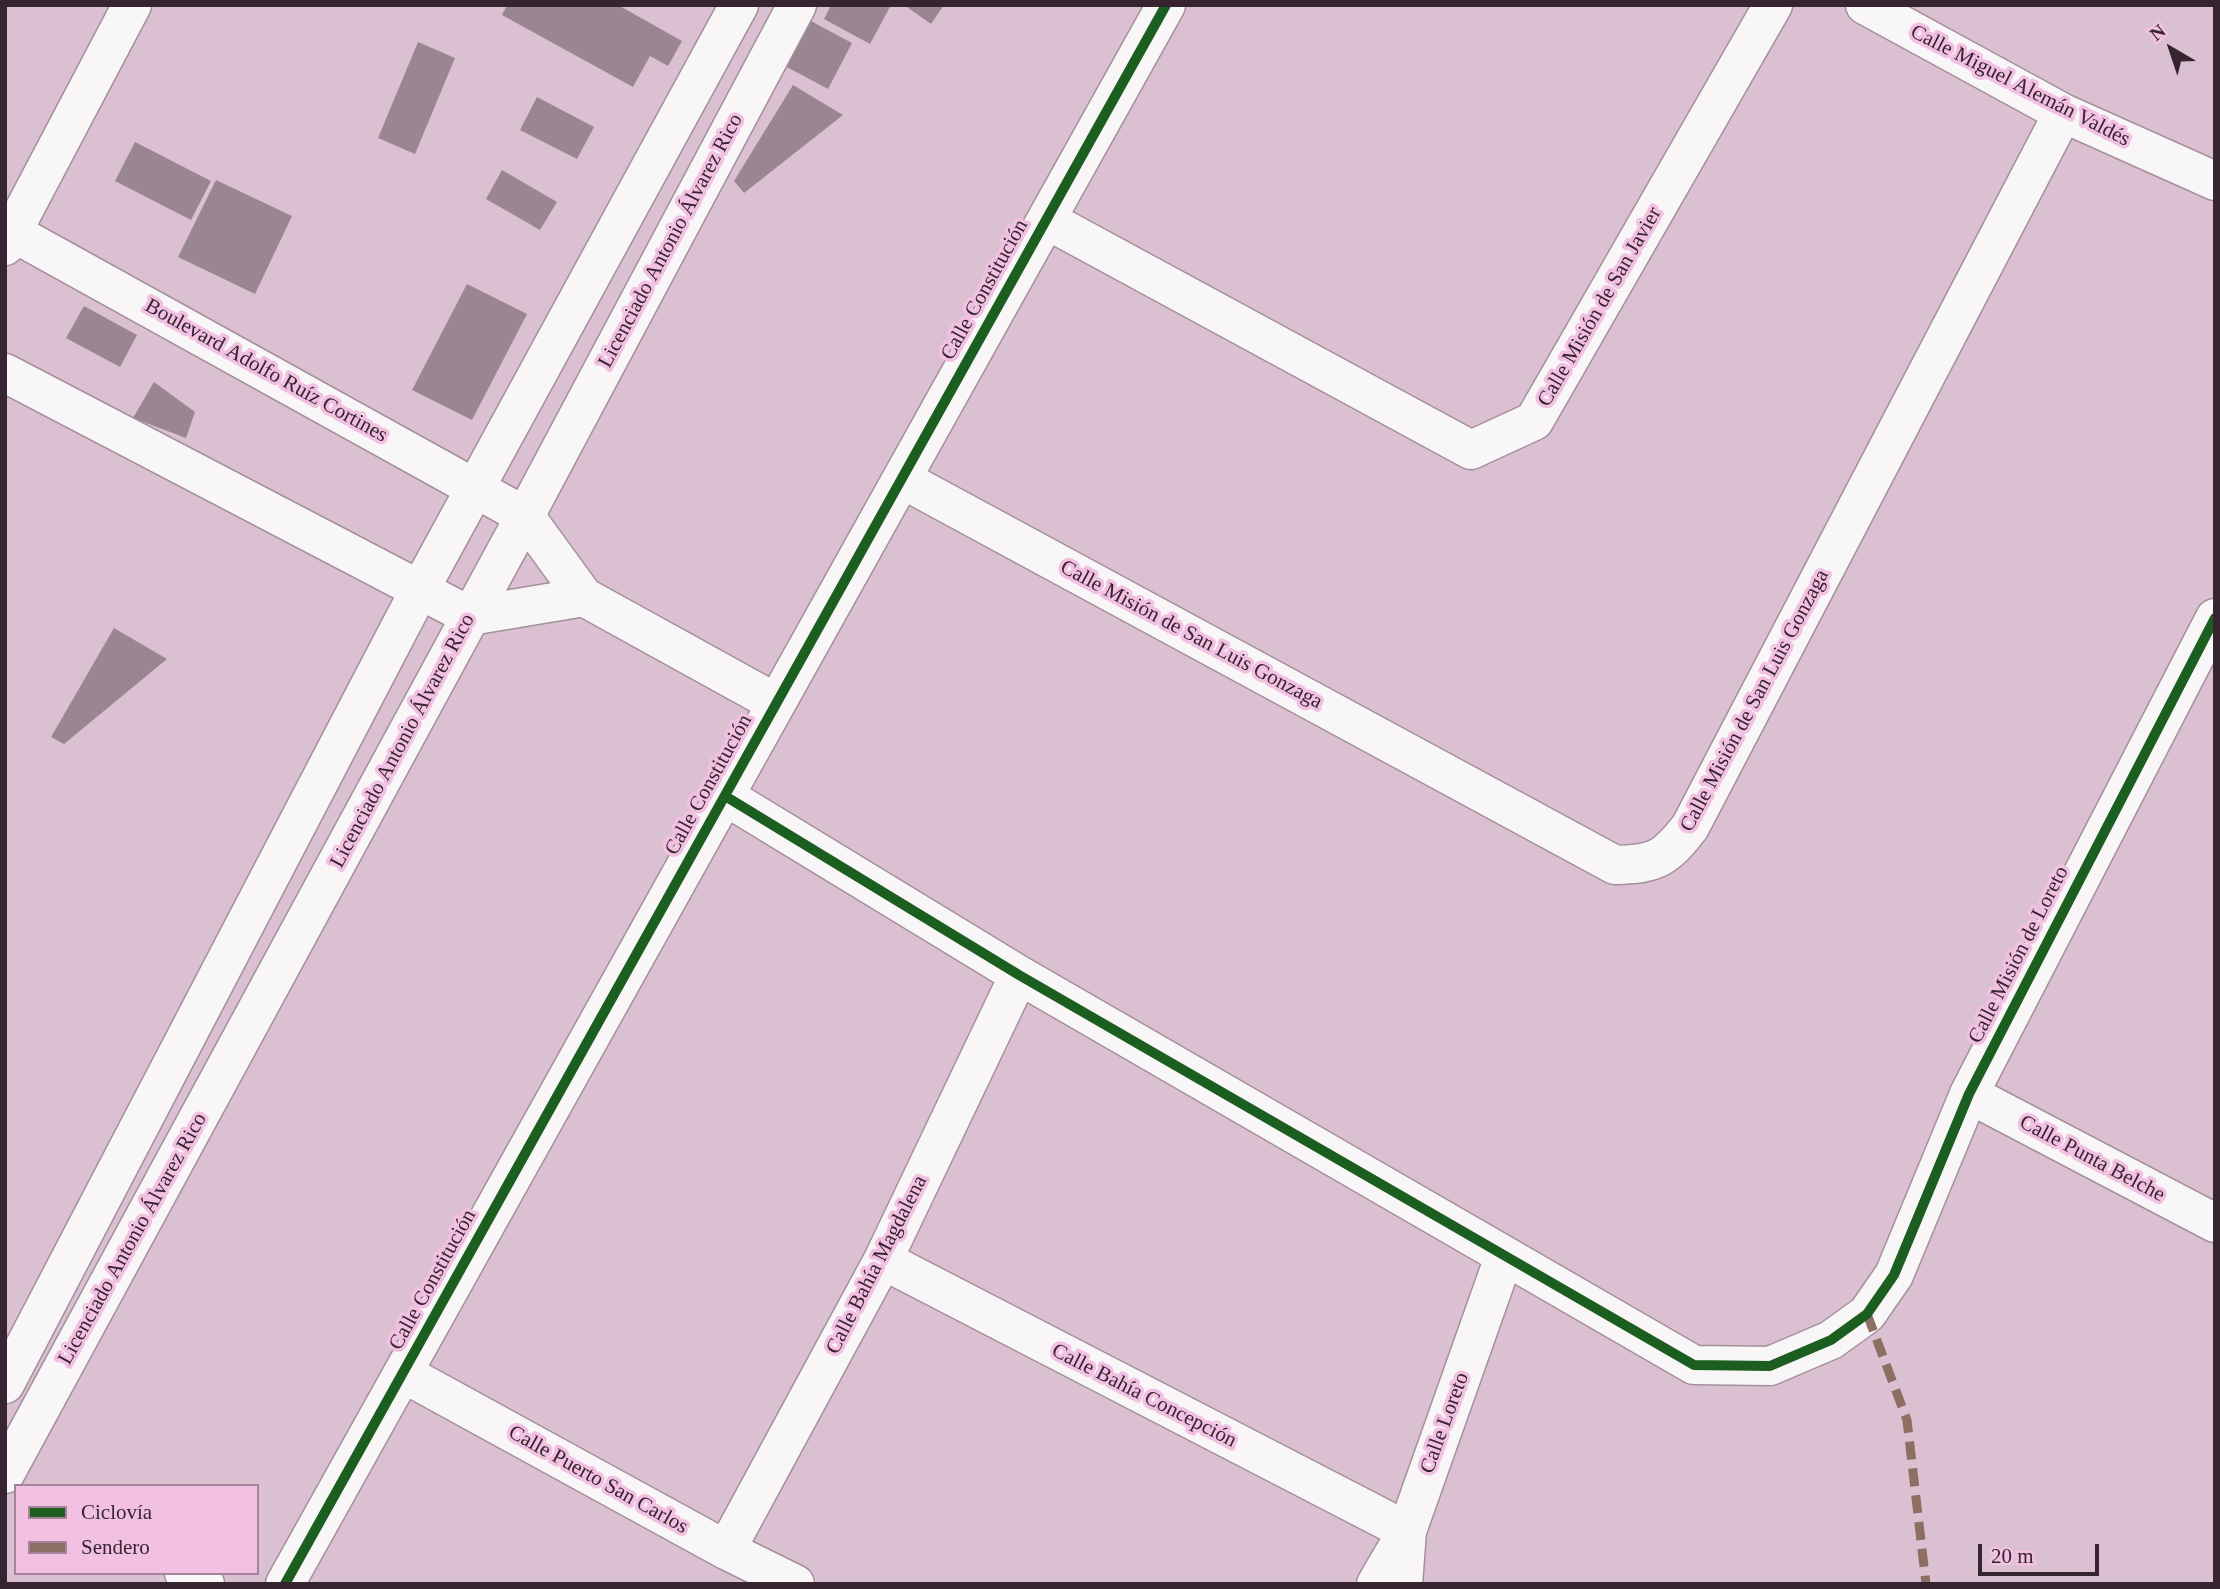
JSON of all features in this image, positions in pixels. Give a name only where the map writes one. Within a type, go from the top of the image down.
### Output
[{"type":"street","points":[[8,235],[132,5]]},
{"type":"street","name":"Licenciado Antonio Álvarez Rico","points":[[5,1384],[419,592],[739,5]]},
{"type":"street","name":"Licenciado Antonio Álvarez Rico","points":[[5,1474],[525,516],[797,5]]},
{"type":"street","name":"Calle Constitución","points":[[285,1584],[1166,5]]},
{"type":"street","name":"Calle Misión de San Javier","points":[[1046,220],[1471,450],[1534,421],[1773,5]]},
{"type":"street","name":"Calle Miguel Alemán Valdés","points":[[1865,5],[2063,113],[2215,181]]},
{"type":"street","name":"Calle Misión de San Luis Gonzaga","points":[[902,479],[1615,865],[1645,864],[1672,851],[1690,827],[2063,113]]},
{"type":"street","name":"Boulevard Adolfo Ruíz Cortines","points":[[8,235],[525,516]]},
{"type":"street","points":[[5,373],[419,592],[470,616],[584,597]]},
{"type":"street","points":[[525,516],[584,597],[776,703]]},
{"type":"street","name":"Calle Misión de Loreto","points":[[725,796],[1019,975],[1694,1365],[1770,1366],[1831,1340],[1867,1314],[1894,1275],[1969,1094],[2215,618]]},
{"type":"street","name":"Calle Bahía Magdalena","points":[[726,1550],[883,1260],[1019,975]]},
{"type":"street","name":"Calle Punta Belche","points":[[1969,1094],[2215,1223]]},
{"type":"street","name":"Calle Loreto","points":[[1376,1584],[1407,1531],[1504,1256]]},
{"type":"street","name":"Calle Bahía Concepción","points":[[883,1260],[1407,1531]]},
{"type":"street","name":"Calle Puerto San Carlos","points":[[403,1373],[726,1550],[795,1584]]},
{"type":"street","points":[[1403,1584],[1407,1531]]},
{"type":"street","points":[[188,1575],[205,1584]]},
{"type":"building","points":[[507,5],[618,5],[682,41],[668,66],[650,56],[633,87],[502,15]]},
{"type":"building","points":[[831,5],[891,5],[870,44],[824,19]]},
{"type":"building","points":[[904,5],[944,5],[931,24]]},
{"type":"building","points":[[809,20],[852,43],[828,89],[785,66]]},
{"type":"building","points":[[418,42],[455,58],[415,154],[378,138]]},
{"type":"building","points":[[793,85],[843,115],[744,193],[734,181]]},
{"type":"building","points":[[537,97],[594,127],[577,159],[520,130]]},
{"type":"building","points":[[135,142],[211,181],[191,220],[115,181]]},
{"type":"building","points":[[502,170],[557,202],[540,230],[486,199]]},
{"type":"building","points":[[216,180],[292,216],[255,294],[178,257]]},
{"type":"building","points":[[467,284],[527,314],[472,420],[412,390]]},
{"type":"building","points":[[84,306],[137,335],[120,367],[66,338]]},
{"type":"building","points":[[154,382],[195,412],[186,438],[133,418]]},
{"type":"building","points":[[114,628],[167,659],[64,744],[51,737]]},
{"type":"marked path","points":[[1867,1314],[1907,1420],[1926,1584]]},
{"type":"cycle path","points":[[285,1584],[1166,5]]},
{"type":"cycle path","points":[[725,796],[1019,975],[1694,1365],[1770,1366],[1831,1340],[1867,1314],[1894,1275],[1969,1094],[2215,618]]}]
